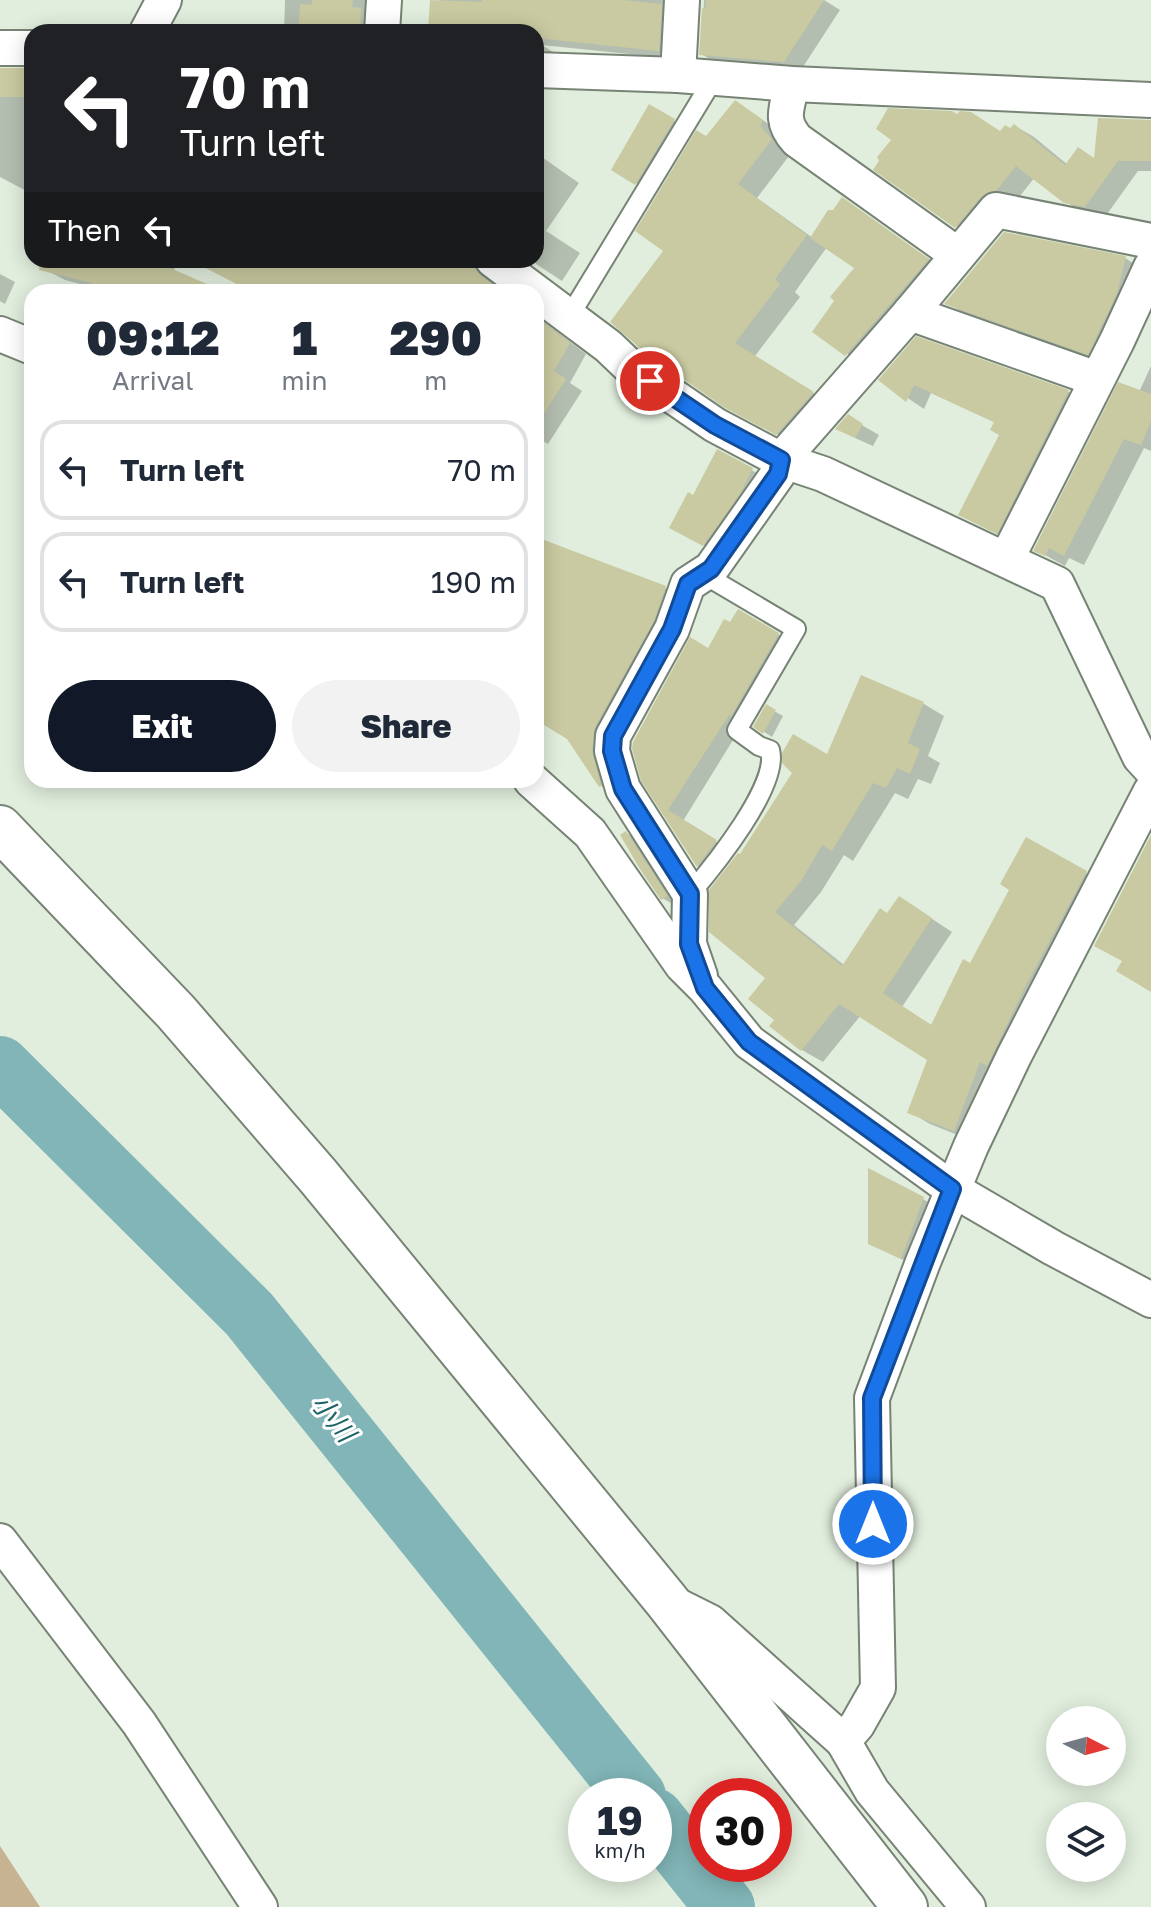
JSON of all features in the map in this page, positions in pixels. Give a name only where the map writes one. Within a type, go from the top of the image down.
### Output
[{"type":"street","points":[[151,24],[164,0]]},
{"type":"street","points":[[382,24],[384,0]]},
{"type":"street","points":[[678,75],[682,0]]},
{"type":"street","points":[[0,48],[24,48]]},
{"type":"street","points":[[544,70],[1151,100]]},
{"type":"street","points":[[792,84],[785,116],[786,128],[797,140],[958,255]]},
{"type":"street","points":[[705,988],[689,944],[690,894],[623,789],[612,751],[613,736],[672,629],[688,584],[711,569],[778,474],[781,460],[996,210],[1151,241]]},
{"type":"street","points":[[1007,558],[1151,267]]},
{"type":"street","points":[[504,268],[525,284]]},
{"type":"street","points":[[544,298],[608,346],[629,366],[715,425],[781,460],[823,474],[1057,584],[1140,757],[1151,769]]},
{"type":"street","points":[[910,313],[1097,379]]},
{"type":"street","points":[[0,334],[24,344]]},
{"type":"street","points":[[540,788],[590,833],[682,965],[749,1042],[952,1189],[1151,1300]]},
{"type":"street","points":[[843,1741],[857,1725],[878,1688],[872,1398],[952,1189],[1014,1056],[1151,791]]},
{"type":"street","points":[[0,828],[18,859],[176,1012],[288,1141],[666,1600],[905,1907]]},
{"type":"street","points":[[0,1541],[139,1723],[260,1907]]},
{"type":"street","points":[[666,1600],[710,1622],[843,1741],[872,1791],[968,1907]]},
{"type":"lane","points":[[569,317],[714,78]]},
{"type":"lane","points":[[690,894],[715,864],[760,796],[773,759],[770,750],[737,730],[796,629],[703,574]]},
{"type":"shaded area","points":[[0,1846],[40,1907],[0,1907]]},
{"type":"building","points":[[312,0],[353,0],[352,7],[361,8],[360,24],[299,24],[300,4],[312,5]]},
{"type":"building","points":[[430,0],[622,0],[662,4],[659,51],[544,39],[544,24],[428,24]]},
{"type":"building","points":[[706,0],[824,0],[784,62],[699,55],[702,8],[705,9]]},
{"type":"building","points":[[0,68],[24,68],[24,97],[0,97]]},
{"type":"building","points":[[735,100],[763,120],[760,126],[772,139],[738,184],[807,235],[775,279],[780,284],[735,343],[814,392],[776,435],[725,408],[642,350],[610,322],[663,251],[635,231],[696,130],[706,136]]},
{"type":"building","points":[[649,104],[675,119],[635,185],[611,170]]},
{"type":"building","points":[[888,108],[952,111],[957,114],[960,111],[971,112],[1000,131],[1005,125],[1010,128],[1014,124],[1065,165],[1078,147],[1094,158],[1098,118],[1151,120],[1151,161],[1118,161],[1085,207],[1064,203],[1016,166],[996,191],[981,197],[955,228],[873,170],[879,161],[877,157],[891,140],[876,129]]},
{"type":"building","points":[[842,197],[929,259],[845,356],[812,332],[834,301],[830,297],[854,268],[810,238],[828,210],[833,210]]},
{"type":"building","points":[[1004,232],[1126,256],[1117,293],[1088,355],[944,304]]},
{"type":"building","points":[[170,268],[207,284],[92,284],[39,270]]},
{"type":"building","points":[[206,268],[475,268],[492,284],[236,284]]},
{"type":"building","points":[[544,323],[570,343],[554,371],[566,379],[544,413]]},
{"type":"building","points":[[916,336],[1069,390],[997,534],[958,515],[999,435],[990,430],[994,422],[914,385],[906,402],[878,380]]},
{"type":"building","points":[[1118,382],[1151,394],[1151,421],[1141,445],[1124,439],[1064,556],[1049,548],[1045,556],[1033,551]]},
{"type":"building","points":[[848,414],[863,424],[855,438],[835,429]]},
{"type":"building","points":[[717,449],[753,468],[740,494],[703,546],[669,528],[688,492],[693,495]]},
{"type":"building","points":[[544,540],[666,586],[654,621],[595,727],[592,750],[601,786],[567,739],[544,725]]},
{"type":"building","points":[[738,609],[779,633],[731,716],[668,810],[717,840],[697,867],[641,781],[633,742],[690,637],[708,648],[724,619],[730,622]]},
{"type":"building","points":[[861,675],[924,702],[908,743],[920,749],[910,774],[897,768],[886,788],[873,783],[832,851],[822,845],[801,881],[775,912],[842,966],[880,908],[887,913],[899,896],[932,918],[883,993],[931,1025],[963,959],[970,963],[1009,890],[1000,884],[1026,837],[1087,871],[987,1066],[980,1062],[954,1131],[907,1113],[927,1060],[839,1004],[801,1051],[769,1026],[774,1020],[748,999],[765,978],[709,932],[709,890],[740,854],[792,773],[782,763],[782,753],[793,734],[827,754]]},
{"type":"building","points":[[766,704],[776,710],[763,734],[753,727]]},
{"type":"building","points":[[626,831],[669,898],[667,896],[661,900],[640,869],[620,835]]},
{"type":"building","points":[[1151,835],[1151,992],[1116,971],[1122,961],[1094,946]]},
{"type":"building","points":[[868,1168],[924,1197],[901,1259],[868,1244]]},
{"type":"waterway","name":"小川","points":[[0,1066],[249,1314],[622,1778]]},
{"type":"waterway","name":"小川","points":[[672,1841],[725,1907]]},
{"type":"route","points":[[650,381],[715,425],[781,460],[778,474],[711,569],[688,584],[672,629],[613,736],[612,751],[623,789],[690,894],[689,944],[705,988],[719,1006],[749,1042],[952,1189],[872,1398],[873,1524]]}]
